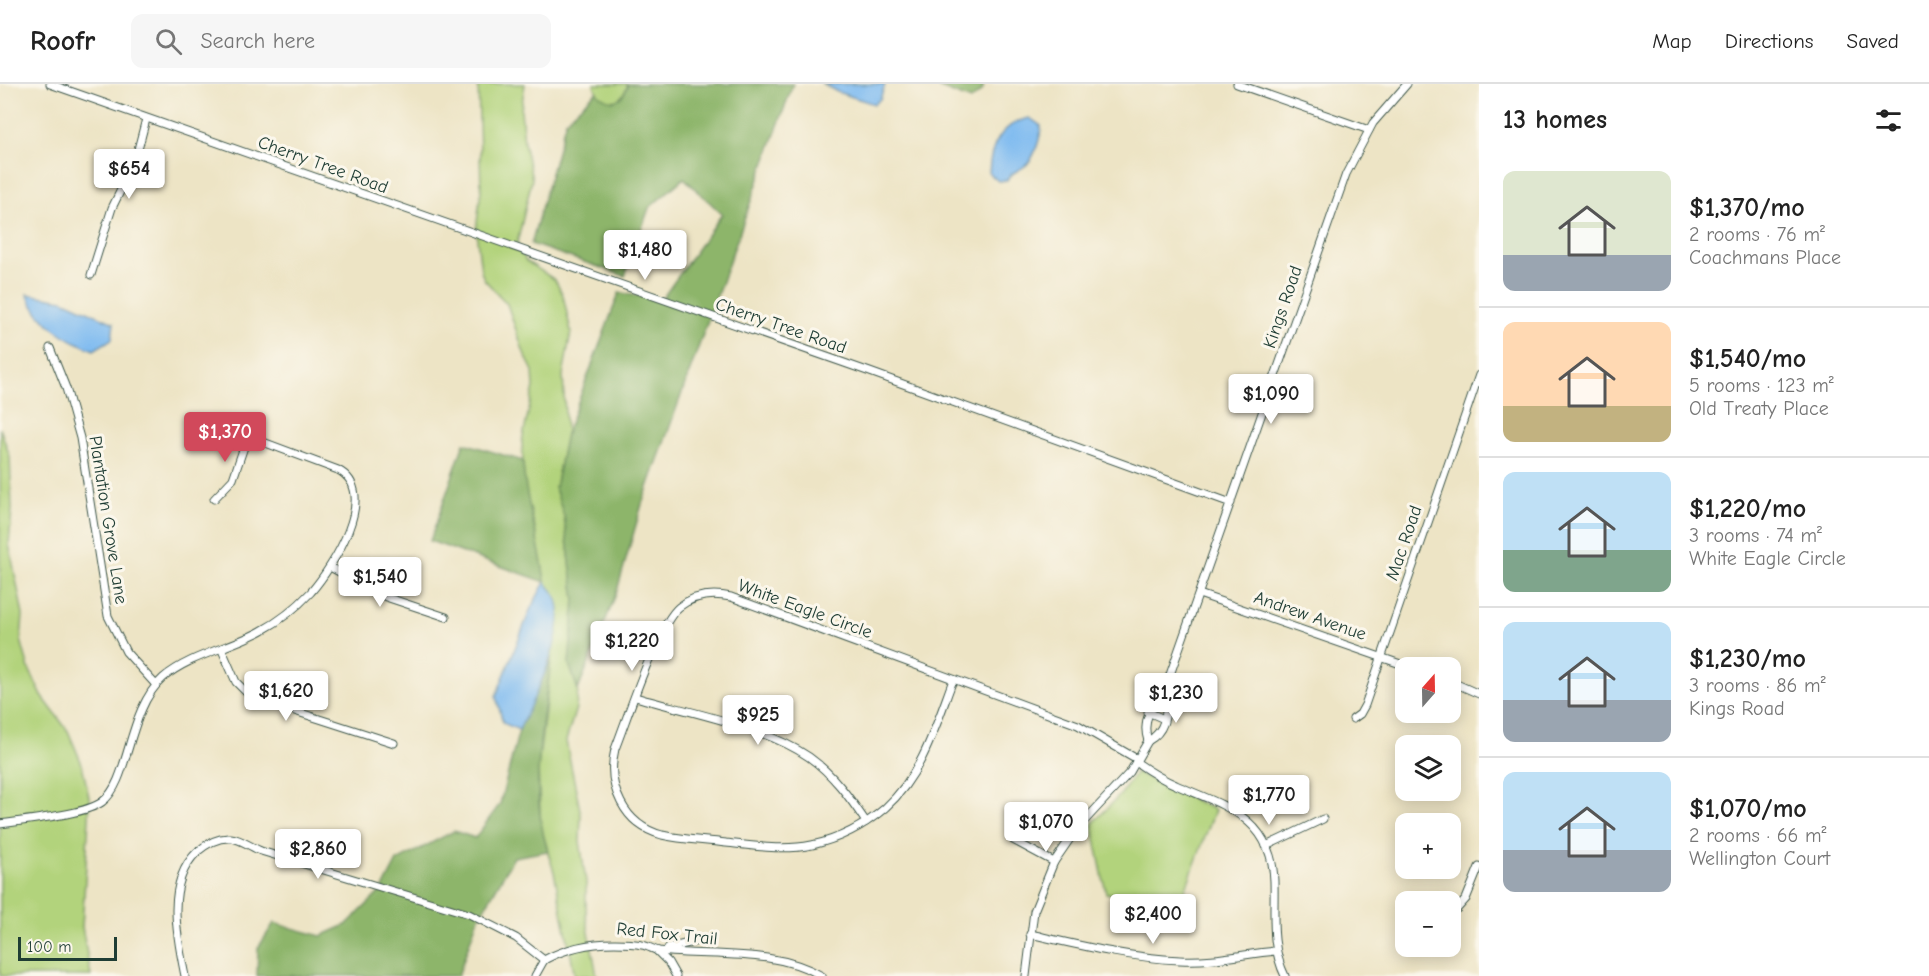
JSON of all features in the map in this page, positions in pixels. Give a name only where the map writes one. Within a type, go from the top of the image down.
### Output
[{"type":"street","name":"Cherry Tree Road","points":[[50,84],[870,372],[1231,503]]},
{"type":"street","points":[[1237,84],[1369,130]]},
{"type":"street","name":"Kings Road","points":[[1148,712],[1165,689],[1342,183],[1369,130],[1407,84]]},
{"type":"street","points":[[91,275],[112,208],[135,161],[146,119]]},
{"type":"street","name":"Plantation Grove Lane","points":[[50,348],[66,388],[80,438],[108,616],[126,652],[156,685]]},
{"type":"street","name":"Mac Road","points":[[1353,719],[1363,710],[1479,375]]},
{"type":"street","points":[[0,824],[88,808],[103,802],[113,790],[142,706],[156,685],[174,670],[222,650],[282,618],[310,593],[330,567],[342,543],[356,502],[352,481],[338,470],[247,438],[204,420]]},
{"type":"street","points":[[214,499],[233,479],[247,438]]},
{"type":"street","points":[[330,567],[386,597],[446,617]]},
{"type":"street","name":"White Eagle Circle","points":[[953,680],[918,766],[899,794],[866,822],[831,840],[786,848],[670,836],[648,829],[624,809],[615,790],[611,770],[615,749],[670,616],[687,602],[712,594],[731,597],[1078,725],[1136,760],[1160,778],[1236,811],[1253,826],[1266,846]]},
{"type":"street","name":"Andrew Avenue","points":[[1199,594],[1395,662]]},
{"type":"street","points":[[222,650],[236,682],[251,697],[394,743]]},
{"type":"street","points":[[1461,686],[1479,694]]},
{"type":"street","name":"Kings Road","points":[[1164,719],[1167,703],[1165,689]]},
{"type":"street","points":[[635,697],[765,735],[794,748],[834,779],[866,822]]},
{"type":"street","points":[[1026,976],[1029,934],[1039,895],[1054,862],[1076,830],[1110,796],[1148,741],[1157,736],[1164,719],[1148,712],[1145,723],[1148,741]]},
{"type":"street","points":[[1285,976],[1276,951],[1274,871],[1266,846],[1323,819]]},
{"type":"street","points":[[184,976],[178,934],[179,882],[186,865],[200,850],[214,841],[229,838],[261,851],[469,914],[509,933],[544,960],[535,976]]},
{"type":"street","points":[[1013,840],[1054,862]]},
{"type":"street","points":[[1461,905],[1466,899],[1479,867]]},
{"type":"street","points":[[1029,934],[1135,955],[1179,960],[1226,960],[1276,951]]},
{"type":"street","points":[[657,951],[706,939]]},
{"type":"street","name":"Red Fox Trail","points":[[544,960],[564,950],[588,945],[636,944],[657,951],[702,952],[762,959],[801,966],[822,976]]},
{"type":"street","points":[[657,951],[668,962],[676,976]]},
{"type":"green space","points":[[478,84],[525,84],[521,110],[524,143],[532,179],[517,244],[526,261],[555,280],[563,295],[571,332],[563,375],[566,434],[555,488],[564,516],[575,600],[569,664],[578,690],[576,708],[566,741],[581,815],[580,841],[586,882],[586,916],[597,976],[575,976],[554,872],[541,830],[538,768],[559,612],[556,598],[545,582],[534,524],[524,488],[522,441],[534,387],[533,371],[524,353],[507,304],[484,279],[481,271],[476,231],[481,190]]},
{"type":"green space","points":[[594,84],[628,84],[621,97],[611,102],[601,97]]},
{"type":"green space","points":[[628,84],[793,84],[642,504],[616,594],[578,690],[569,664],[575,600],[564,516],[555,488],[566,434],[619,293],[662,299],[722,214],[684,178],[649,208],[625,276],[531,244],[566,120],[596,92],[606,99],[619,99]]},
{"type":"green space","points":[[940,84],[983,84],[983,90],[971,100],[940,88]]},
{"type":"green space","points":[[0,428],[10,457],[12,509],[9,544],[23,615],[21,640],[29,669],[42,696],[68,731],[82,764],[90,802],[82,927],[91,976],[0,976]]},
{"type":"green space","points":[[464,443],[523,461],[545,582],[430,541]]},
{"type":"green space","points":[[551,660],[541,732],[538,781],[542,828],[548,851],[514,857],[477,921],[458,976],[257,976],[258,948],[274,923],[321,936],[346,925],[382,890],[397,861],[454,831],[475,838],[500,804],[519,730]]},
{"type":"green space","points":[[1136,772],[1215,810],[1180,904],[1106,893],[1092,824],[1121,794]]},
{"type":"water","points":[[823,84],[885,85],[880,99],[874,104],[837,92]]},
{"type":"water","points":[[1030,118],[1041,126],[1034,154],[1028,163],[1007,180],[998,181],[989,173],[992,153],[999,137],[1012,125]]},
{"type":"water","points":[[27,294],[63,300],[114,323],[112,339],[94,350],[74,341],[54,329],[38,313]]},
{"type":"water","points":[[545,582],[556,597],[559,611],[558,627],[541,683],[519,730],[503,723],[496,696],[531,608]]}]
